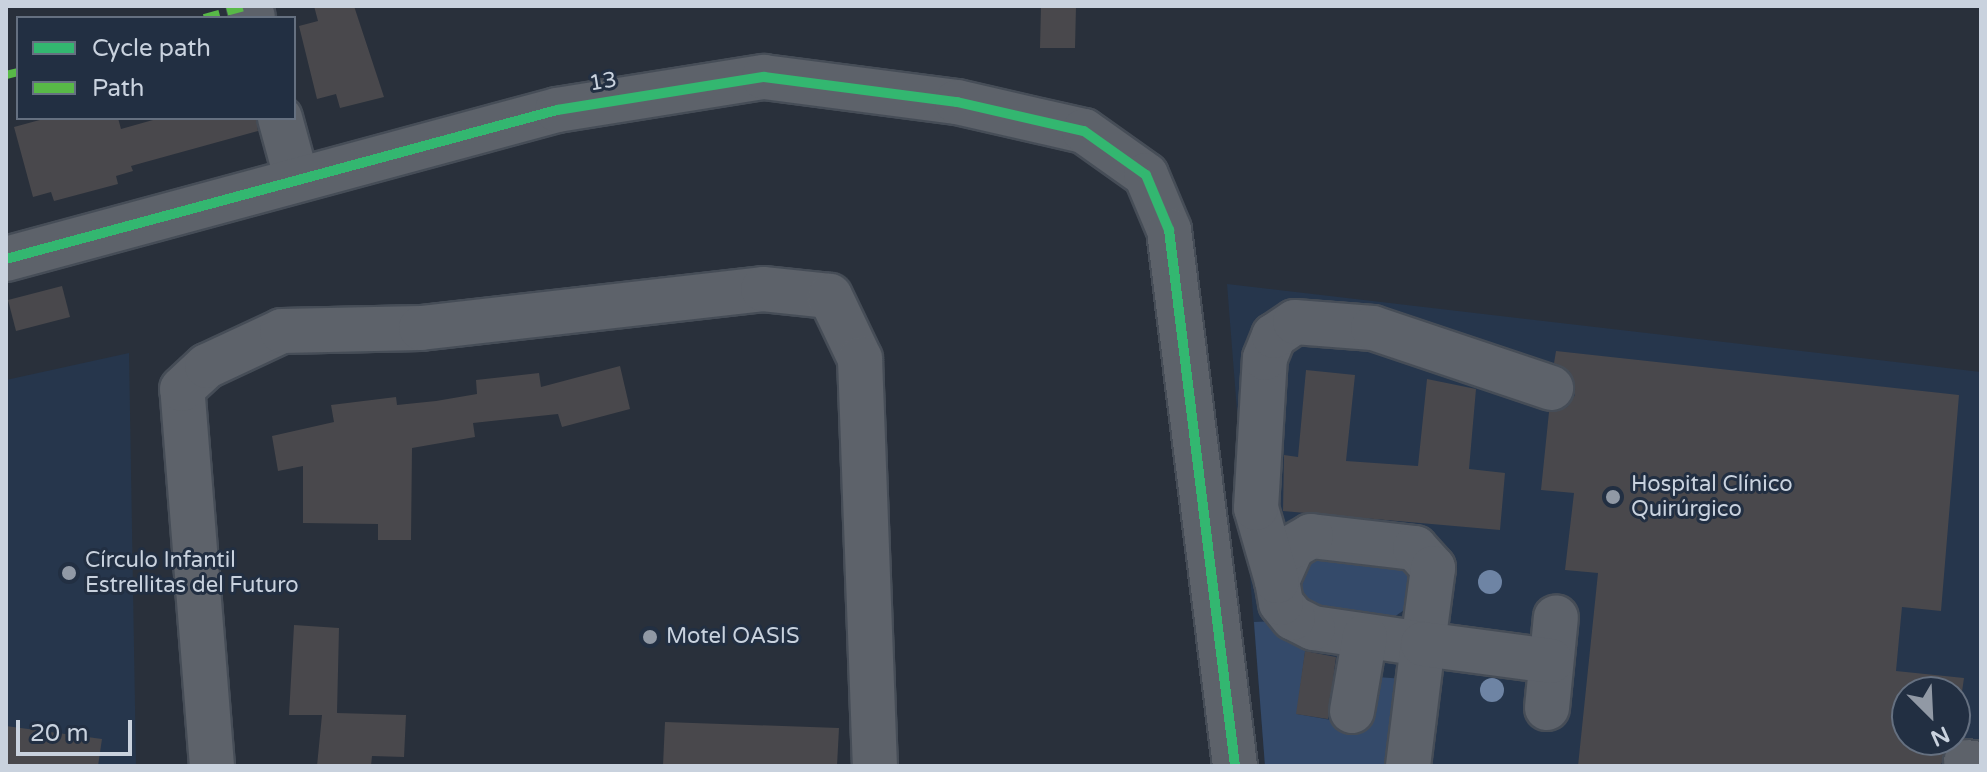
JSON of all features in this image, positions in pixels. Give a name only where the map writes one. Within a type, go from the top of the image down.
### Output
[{"type":"street","name":"13","points":[[6,259],[557,110],[764,77],[957,102],[1084,131],[1146,175],[1169,230],[1235,766]]},
{"type":"street","points":[[281,120],[297,180]]},
{"type":"street","points":[[212,766],[182,389],[207,366],[282,331],[421,328],[763,289],[830,296],[860,359],[875,766]]},
{"type":"street","points":[[1551,388],[1373,328],[1295,322],[1274,336],[1265,358],[1256,508],[1281,603],[1293,618],[1313,628],[1551,661]]},
{"type":"street","points":[[1277,581],[1292,547],[1311,536],[1415,548],[1433,568],[1408,766]]},
{"type":"street","points":[[1547,708],[1556,617]]},
{"type":"street","points":[[1352,711],[1365,636]]},
{"type":"shaded area","name":"Hospital Clínico Quirúrgico","points":[[1227,284],[1981,372],[1981,766],[1265,766]]},
{"type":"shaded area","name":"Círculo Infantil Estrellitas del Futuro","points":[[129,353],[136,766],[6,766],[6,380]]},
{"type":"shaded area","points":[[1314,554],[1405,567],[1415,585],[1413,604],[1394,617],[1313,605],[1295,591]]},
{"type":"shaded area","points":[[1275,621],[1306,644],[1297,714],[1365,726],[1376,677],[1406,679],[1396,766],[1265,766],[1254,622]]},
{"type":"building","points":[[314,6],[354,6],[384,97],[340,108],[336,94],[317,99],[299,26],[318,21]]},
{"type":"building","points":[[1041,6],[1076,6],[1075,48],[1040,48]]},
{"type":"building","points":[[40,120],[119,120],[121,129],[153,120],[256,120],[258,131],[131,166],[133,171],[116,176],[118,184],[54,201],[51,192],[33,197],[14,127]]},
{"type":"building","points":[[62,286],[70,317],[16,331],[8,300]]},
{"type":"building","points":[[1556,351],[1959,395],[1941,611],[1902,607],[1896,671],[1945,676],[1891,676],[1891,756],[1946,756],[1940,766],[1578,766],[1598,573],[1565,570],[1574,493],[1541,490],[1549,412],[1567,407],[1575,395],[1570,372],[1554,363]]},
{"type":"building","points":[[620,366],[630,409],[562,427],[558,414],[473,423],[475,437],[412,448],[411,540],[378,540],[378,524],[303,523],[303,466],[278,471],[272,436],[334,422],[331,405],[396,397],[397,405],[436,401],[477,394],[476,380],[539,373],[541,387]]},
{"type":"building","points":[[1306,370],[1355,375],[1346,461],[1418,466],[1427,379],[1476,389],[1469,469],[1505,473],[1500,530],[1283,511],[1284,455],[1298,457]]},
{"type":"building","points":[[294,625],[339,628],[337,713],[406,715],[404,757],[372,756],[371,766],[317,766],[322,715],[289,715]]},
{"type":"building","points":[[1305,651],[1336,657],[1328,719],[1296,714]]},
{"type":"building","points":[[665,722],[839,728],[837,766],[663,766]]},
{"type":"building","points":[[6,726],[102,739],[98,766],[6,766]]},
{"type":"marked path","points":[[211,16],[248,6]]},
{"type":"marked path","points":[[6,75],[16,72]]},
{"type":"cycle path","points":[[6,259],[557,110],[764,77],[957,102],[1084,131],[1146,175],[1169,230],[1235,766]]},
{"type":"place","name":"Hospital Clínico Quirúrgico","points":[[1613,497]]},
{"type":"place","name":"Círculo Infantil Estrellitas del Futuro","points":[[69,573]]},
{"type":"place","name":"Motel OASIS","points":[[650,637]]}]
